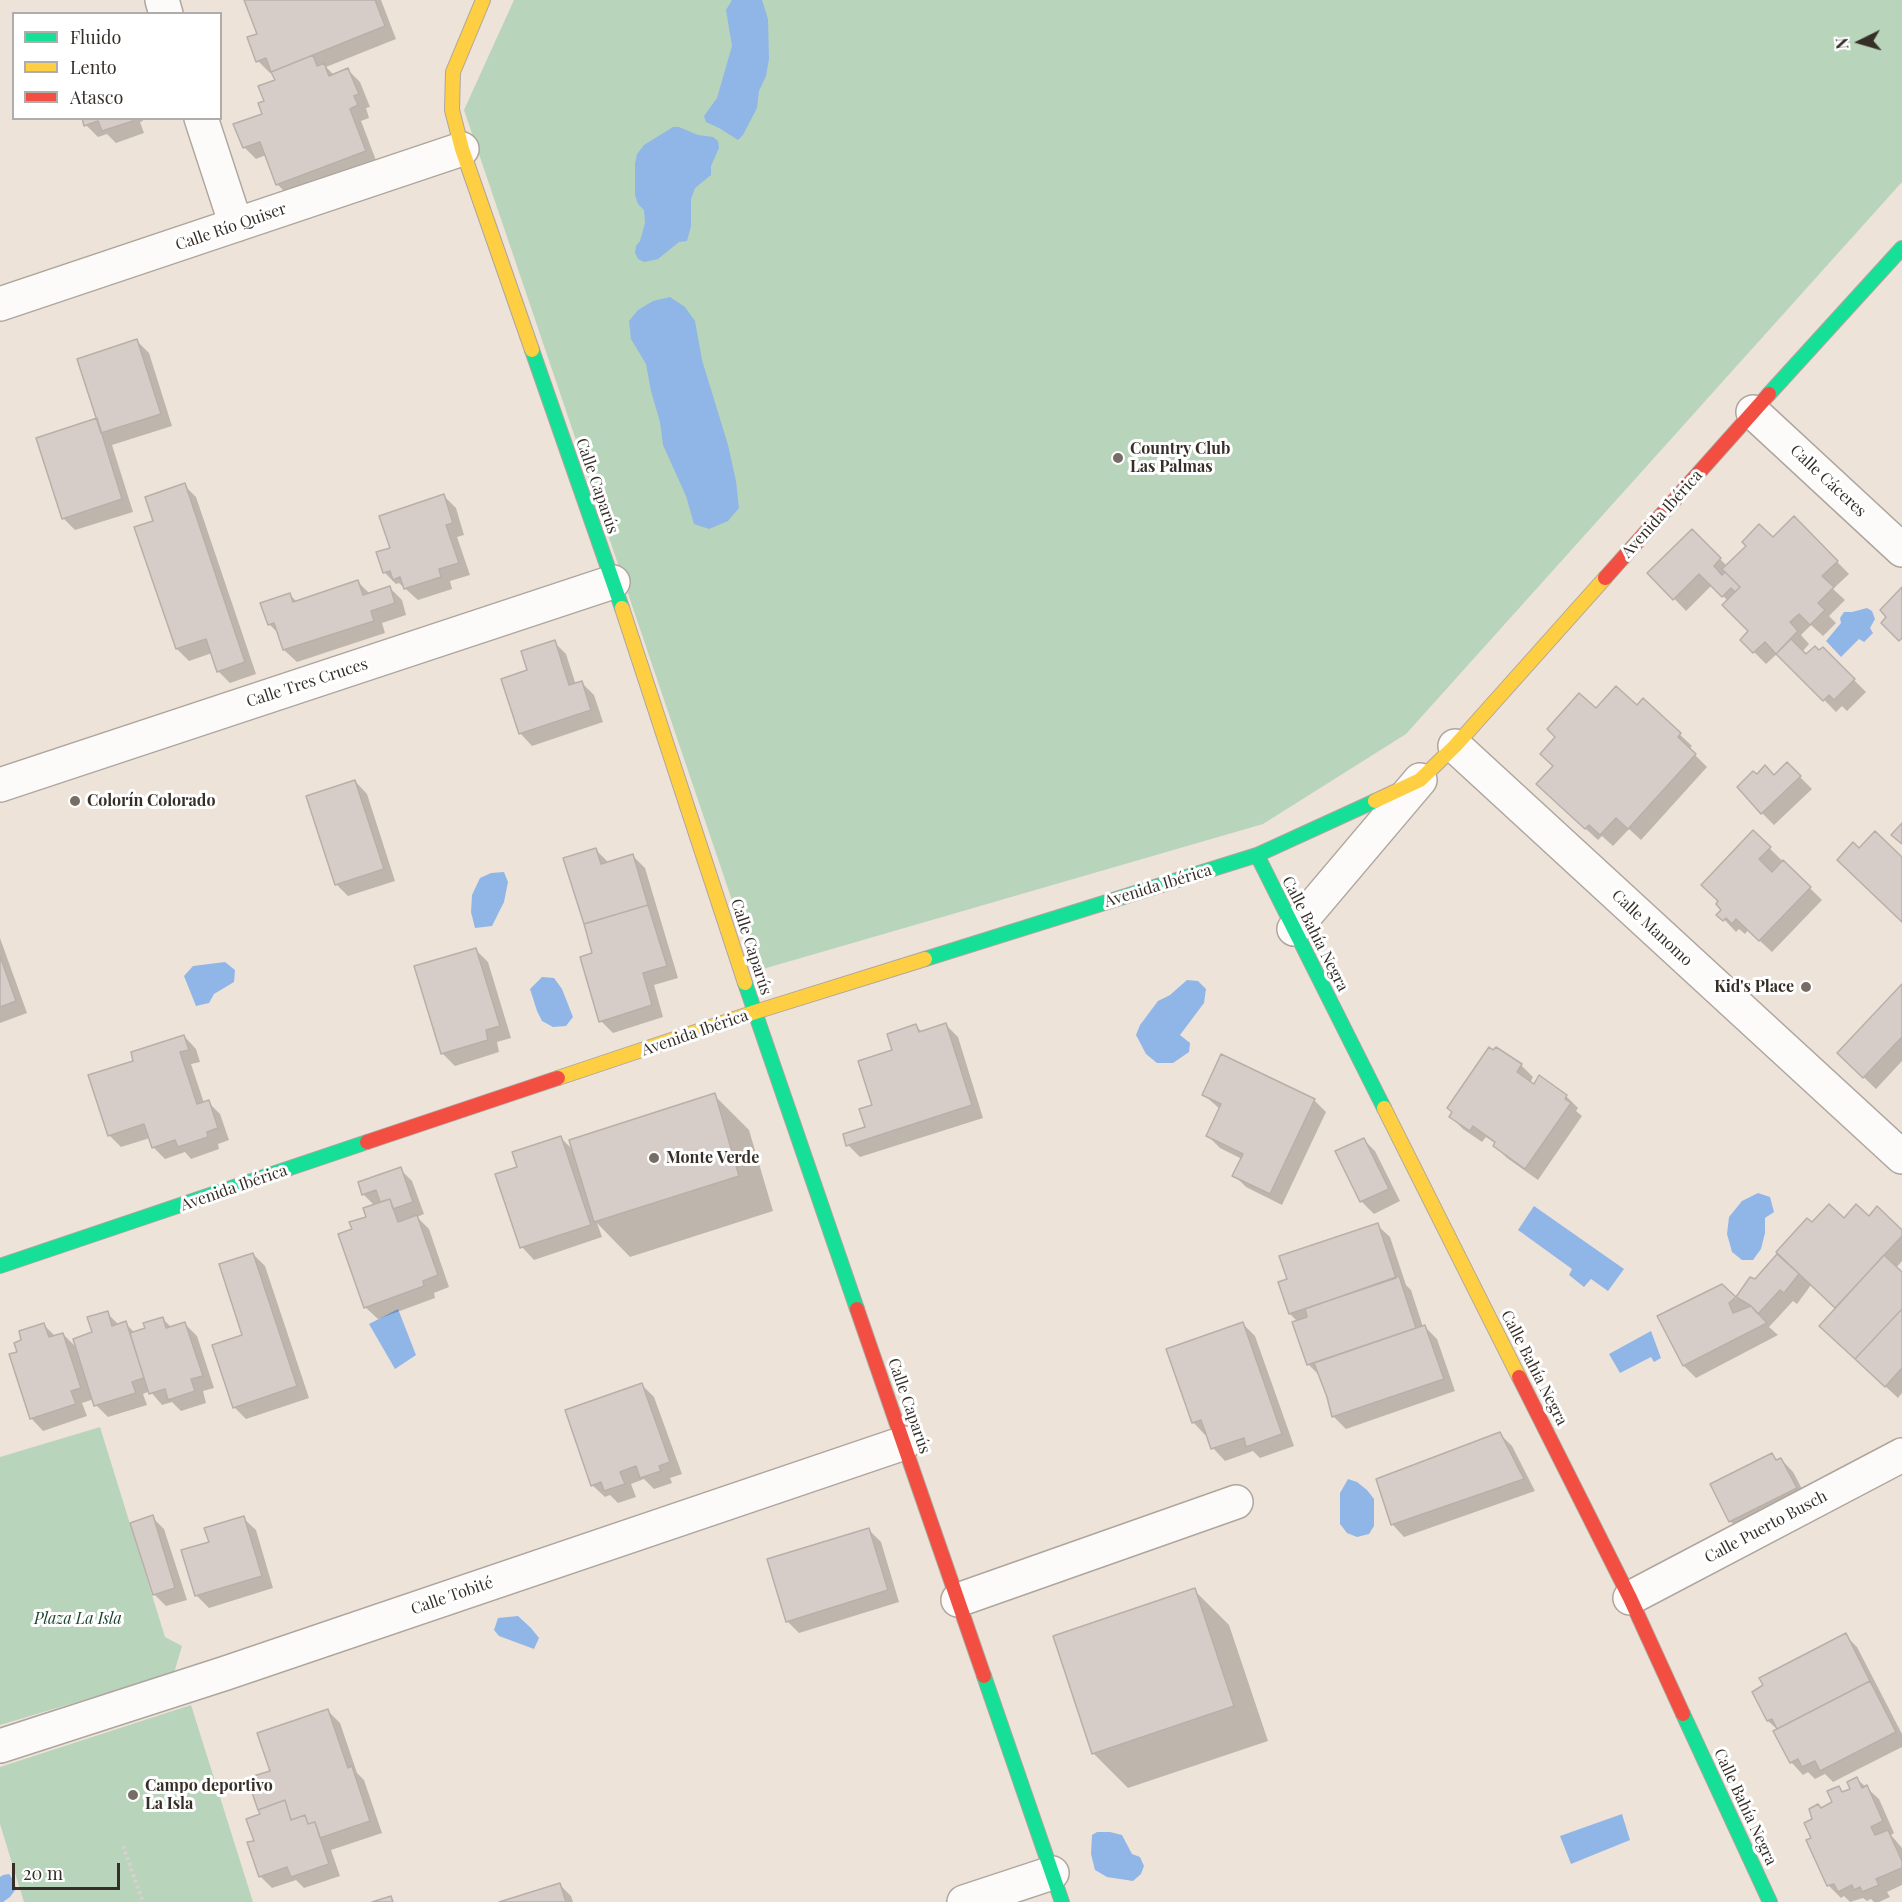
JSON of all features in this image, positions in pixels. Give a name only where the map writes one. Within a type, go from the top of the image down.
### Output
[{"type":"street","name":"Calle Caparús","points":[[483,0],[453,72],[452,110],[462,150],[613,582],[755,1012],[1057,1887]]},
{"type":"street","points":[[202,120],[236,225]]},
{"type":"street","name":"Calle Río Quiser","points":[[0,304],[462,150]]},
{"type":"street","name":"Avenida Ibérica","points":[[1294,929],[1420,780],[1455,746],[1902,248]]},
{"type":"street","name":"Calle Cáceres","points":[[1753,412],[1902,550]]},
{"type":"street","name":"Calle Tres Cruces","points":[[0,785],[613,582]]},
{"type":"street","name":"Calle Manomo","points":[[1455,746],[1902,1157]]},
{"type":"street","name":"Avenida Ibérica","points":[[0,1266],[755,1012],[1257,855],[1420,780]]},
{"type":"street","name":"Calle Bahía Negra","points":[[1257,855],[1630,1598],[1770,1902]]},
{"type":"street","name":"Calle Tobité","points":[[0,1746],[226,1673],[904,1443]]},
{"type":"street","name":"Calle Puerto Busch","points":[[1630,1598],[1902,1455]]},
{"type":"street","points":[[958,1600],[1236,1502]]},
{"type":"street","points":[[964,1902],[1057,1887]]},
{"type":"path","points":[[123,1846],[142,1902]]},
{"type":"green space","name":"Country Club Las Palmas","points":[[514,0],[1902,0],[1902,182],[1406,734],[1263,824],[756,971],[464,110]]},
{"type":"green space","name":"Plaza La Isla","points":[[100,1427],[165,1637],[182,1646],[174,1673],[0,1725],[0,1457]]},
{"type":"green space","points":[[191,1705],[253,1902],[24,1902],[0,1824],[0,1767]]},
{"type":"water","points":[[732,0],[762,0],[768,19],[769,59],[766,76],[759,91],[757,108],[738,140],[706,122],[704,116],[717,98],[732,46],[726,10]]},
{"type":"water","points":[[673,127],[713,137],[718,141],[719,148],[711,166],[711,175],[695,188],[691,199],[691,226],[687,241],[679,242],[658,259],[644,262],[638,259],[635,253],[645,223],[644,210],[638,204],[635,195],[637,154],[644,145]]},
{"type":"water","points":[[670,297],[685,307],[695,321],[702,360],[728,445],[736,481],[739,508],[728,521],[709,529],[694,524],[686,496],[663,445],[646,364],[631,339],[629,321],[638,310],[653,301]]},
{"type":"water","points":[[1867,608],[1872,611],[1875,619],[1870,628],[1873,633],[1864,642],[1859,639],[1841,657],[1826,641],[1841,623],[1840,618],[1844,612]]},
{"type":"water","points":[[504,872],[508,882],[504,902],[492,926],[475,928],[471,912],[472,895],[480,878],[491,873]]},
{"type":"water","points":[[225,962],[235,970],[234,982],[214,994],[209,1003],[196,1006],[184,976],[193,966]]},
{"type":"water","points":[[542,977],[554,978],[562,989],[573,1017],[566,1026],[553,1027],[542,1021],[537,1011],[530,989]]},
{"type":"water","points":[[1187,980],[1198,981],[1206,989],[1204,1003],[1180,1035],[1190,1043],[1189,1052],[1173,1063],[1157,1063],[1146,1054],[1136,1035],[1140,1025],[1158,1001],[1170,995]]},
{"type":"water","points":[[1758,1193],[1770,1197],[1774,1212],[1765,1218],[1765,1233],[1761,1249],[1753,1260],[1742,1260],[1732,1252],[1727,1234],[1729,1217],[1742,1201]]},
{"type":"water","points":[[1534,1206],[1624,1269],[1608,1291],[1591,1279],[1584,1287],[1569,1275],[1572,1269],[1518,1230]]},
{"type":"water","points":[[398,1309],[416,1355],[395,1369],[369,1324]]},
{"type":"water","points":[[1651,1331],[1661,1358],[1654,1362],[1651,1357],[1620,1373],[1609,1354]]},
{"type":"water","points":[[1348,1479],[1357,1482],[1374,1499],[1374,1526],[1369,1534],[1357,1537],[1347,1533],[1340,1524],[1340,1493]]},
{"type":"water","points":[[518,1616],[539,1638],[534,1649],[499,1636],[494,1630],[498,1618]]},
{"type":"water","points":[[1622,1814],[1630,1840],[1571,1864],[1560,1836]]},
{"type":"water","points":[[1097,1832],[1122,1835],[1132,1854],[1140,1857],[1144,1866],[1141,1874],[1133,1881],[1107,1877],[1095,1870],[1091,1854],[1092,1835]]},
{"type":"water","points":[[9,1874],[16,1889],[10,1897],[0,1902],[0,1877]]},
{"type":"building","points":[[244,0],[375,0],[385,26],[271,72],[266,58],[256,62],[247,37],[257,34]]},
{"type":"building","points":[[313,55],[317,66],[324,63],[329,76],[348,68],[359,94],[354,96],[358,105],[350,109],[366,151],[276,185],[260,142],[243,148],[233,124],[262,114],[258,103],[264,101],[258,86],[275,80],[271,72]]},
{"type":"building","points":[[82,120],[133,121],[102,131],[98,121],[84,126]]},
{"type":"building","points":[[137,339],[161,414],[101,433],[77,359]]},
{"type":"building","points":[[97,418],[122,499],[62,519],[36,438]]},
{"type":"building","points":[[185,483],[245,662],[217,672],[206,639],[176,649],[134,527],[153,521],[145,497]]},
{"type":"building","points":[[444,494],[453,523],[446,525],[459,563],[439,569],[441,577],[404,589],[400,577],[393,580],[390,571],[383,573],[376,552],[390,548],[379,516]]},
{"type":"building","points":[[1794,516],[1838,561],[1822,576],[1834,587],[1818,603],[1825,610],[1810,625],[1799,614],[1790,622],[1798,631],[1776,654],[1765,642],[1753,653],[1740,640],[1748,631],[1722,605],[1740,587],[1722,569],[1746,546],[1742,542],[1759,524],[1773,537]]},
{"type":"building","points":[[1692,529],[1721,558],[1714,566],[1722,575],[1725,572],[1740,587],[1735,592],[1731,588],[1722,597],[1699,574],[1673,600],[1647,573]]},
{"type":"building","points":[[358,580],[363,595],[390,586],[395,603],[371,611],[374,621],[283,650],[274,623],[268,625],[260,603],[290,593],[293,602]]},
{"type":"building","points":[[1902,587],[1902,638],[1899,641],[1881,623],[1886,617],[1880,610]]},
{"type":"building","points":[[1791,639],[1806,654],[1815,646],[1819,650],[1823,647],[1855,679],[1834,700],[1829,695],[1823,701],[1776,654]]},
{"type":"building","points":[[555,640],[569,685],[582,681],[591,710],[519,734],[501,679],[527,670],[521,651]]},
{"type":"building","points":[[1616,686],[1637,705],[1643,698],[1681,733],[1678,737],[1696,754],[1628,829],[1616,818],[1600,835],[1589,825],[1585,829],[1536,784],[1553,766],[1540,754],[1555,737],[1547,729],[1579,693],[1596,708]]},
{"type":"building","points":[[1787,762],[1801,776],[1761,814],[1737,787],[1753,771],[1757,774],[1765,765],[1774,775]]},
{"type":"building","points":[[355,780],[384,869],[335,885],[306,796]]},
{"type":"building","points":[[1902,823],[1902,844],[1891,835]]},
{"type":"building","points":[[1753,830],[1771,847],[1759,859],[1772,872],[1783,860],[1811,887],[1759,941],[1736,919],[1732,924],[1726,918],[1723,921],[1716,915],[1721,910],[1716,904],[1718,901],[1701,885]]},
{"type":"building","points":[[1875,831],[1902,857],[1902,922],[1837,860],[1853,842],[1859,848]]},
{"type":"building","points":[[596,848],[601,864],[633,854],[648,905],[584,924],[563,858]]},
{"type":"building","points":[[648,905],[667,966],[643,973],[652,1005],[599,1022],[580,957],[592,953],[584,924]]},
{"type":"building","points":[[476,948],[500,1026],[486,1030],[488,1040],[441,1054],[414,966]]},
{"type":"building","points":[[0,956],[16,1001],[0,1007]]},
{"type":"building","points":[[1902,984],[1902,1037],[1863,1078],[1837,1053]]},
{"type":"building","points":[[946,1023],[972,1105],[846,1146],[843,1134],[865,1127],[859,1109],[872,1105],[858,1061],[892,1050],[887,1034],[916,1024],[919,1032]]},
{"type":"building","points":[[184,1035],[189,1050],[180,1052],[197,1104],[209,1100],[218,1128],[207,1132],[208,1137],[178,1147],[175,1140],[152,1148],[144,1124],[108,1136],[88,1075],[133,1061],[131,1052]]},
{"type":"building","points":[[1489,1047],[1493,1050],[1496,1047],[1522,1064],[1517,1072],[1534,1084],[1539,1075],[1567,1095],[1565,1099],[1571,1103],[1525,1169],[1493,1146],[1495,1142],[1473,1126],[1470,1131],[1449,1117],[1452,1112],[1447,1108]]},
{"type":"building","points":[[1221,1054],[1315,1099],[1270,1194],[1232,1176],[1243,1154],[1206,1136],[1221,1104],[1202,1095]]},
{"type":"building","name":"Monte Verde","points":[[715,1093],[739,1176],[594,1222],[569,1140]]},
{"type":"building","points":[[561,1136],[591,1225],[520,1248],[495,1174],[517,1167],[512,1152]]},
{"type":"building","points":[[1364,1138],[1389,1189],[1360,1202],[1335,1151]]},
{"type":"building","points":[[401,1167],[413,1202],[393,1209],[390,1199],[380,1202],[376,1190],[362,1195],[358,1182]]},
{"type":"building","points":[[390,1199],[398,1222],[417,1215],[438,1275],[423,1281],[424,1286],[364,1308],[338,1234],[352,1229],[349,1222],[366,1217],[363,1208]]},
{"type":"building","points":[[1829,1204],[1844,1218],[1856,1204],[1869,1216],[1877,1206],[1902,1230],[1902,1236],[1835,1308],[1776,1252],[1807,1218],[1812,1222]]},
{"type":"building","points":[[1378,1223],[1396,1278],[1289,1314],[1278,1282],[1287,1279],[1279,1256]]},
{"type":"building","points":[[253,1253],[297,1386],[233,1408],[212,1345],[242,1335],[219,1264]]},
{"type":"building","points":[[1777,1254],[1799,1274],[1784,1293],[1780,1290],[1758,1314],[1751,1306],[1736,1297],[1750,1277],[1755,1279]]},
{"type":"building","points":[[1884,1255],[1902,1272],[1902,1309],[1855,1359],[1819,1326]]},
{"type":"building","points":[[1399,1276],[1416,1328],[1307,1365],[1292,1322],[1307,1317],[1305,1309]]},
{"type":"building","points":[[1722,1284],[1736,1297],[1729,1303],[1733,1313],[1751,1306],[1767,1323],[1683,1366],[1657,1316]]},
{"type":"building","points":[[1902,1309],[1902,1368],[1885,1387],[1855,1359]]},
{"type":"building","points":[[108,1311],[112,1326],[126,1321],[144,1378],[132,1382],[136,1393],[94,1406],[73,1339],[92,1332],[87,1317]]},
{"type":"building","points":[[163,1317],[166,1328],[185,1322],[203,1376],[191,1379],[195,1391],[168,1400],[165,1389],[149,1394],[130,1333],[145,1328],[143,1323]]},
{"type":"building","points":[[1243,1322],[1282,1434],[1246,1447],[1244,1438],[1211,1449],[1201,1420],[1192,1423],[1166,1349]]},
{"type":"building","points":[[44,1323],[49,1337],[63,1333],[81,1388],[71,1391],[76,1404],[30,1419],[9,1354],[17,1352],[14,1343],[21,1340],[19,1331]]},
{"type":"building","points":[[1425,1325],[1444,1379],[1332,1417],[1314,1363]]},
{"type":"building","points":[[642,1383],[670,1462],[659,1466],[661,1471],[640,1478],[636,1466],[620,1472],[625,1484],[604,1491],[601,1482],[591,1486],[565,1410]]},
{"type":"building","points":[[1500,1432],[1524,1479],[1391,1525],[1376,1479]]},
{"type":"building","points":[[1772,1453],[1776,1460],[1781,1458],[1797,1488],[1729,1522],[1710,1484]]},
{"type":"building","points":[[153,1515],[175,1588],[153,1595],[130,1523]]},
{"type":"building","points":[[244,1516],[262,1576],[195,1596],[181,1550],[209,1542],[204,1528]]},
{"type":"building","points":[[869,1528],[888,1590],[786,1622],[767,1559]]},
{"type":"building","points":[[1195,1588],[1234,1706],[1092,1754],[1053,1636]]},
{"type":"building","points":[[1846,1633],[1870,1681],[1777,1729],[1772,1719],[1767,1721],[1752,1692],[1763,1685],[1759,1678]]},
{"type":"building","points":[[1870,1681],[1896,1732],[1820,1771],[1815,1761],[1802,1767],[1798,1759],[1790,1763],[1773,1731]]},
{"type":"building","points":[[328,1709],[348,1768],[352,1766],[370,1821],[320,1838],[315,1822],[308,1824],[305,1815],[291,1820],[285,1800],[258,1810],[247,1778],[270,1771],[257,1733]]},
{"type":"building","points":[[1857,1777],[1862,1788],[1867,1785],[1883,1821],[1871,1827],[1875,1835],[1888,1830],[1902,1861],[1902,1868],[1876,1879],[1879,1885],[1862,1892],[1860,1887],[1854,1890],[1852,1885],[1838,1892],[1834,1884],[1827,1886],[1806,1840],[1811,1838],[1804,1823],[1812,1819],[1809,1809],[1818,1804],[1821,1808],[1832,1802],[1827,1791],[1839,1786],[1842,1792],[1850,1789],[1847,1782]]},
{"type":"building","points":[[285,1800],[291,1820],[305,1815],[308,1824],[315,1822],[329,1864],[291,1877],[287,1867],[259,1877],[247,1842],[254,1841],[246,1819],[260,1814],[258,1810]]},
{"type":"building","points":[[560,1883],[566,1902],[499,1902]]},
{"type":"building","points":[[391,1896],[393,1902],[372,1902]]},
{"type":"traffic: fast","points":[[1769,394],[1902,248]]},
{"type":"traffic: fast","points":[[532,350],[622,608]]},
{"type":"traffic: fast","points":[[925,959],[1257,855],[1375,801]]},
{"type":"traffic: fast","points":[[1257,855],[1384,1108]]},
{"type":"traffic: fast","points":[[745,983],[857,1309]]},
{"type":"traffic: fast","points":[[0,1266],[367,1142]]},
{"type":"traffic: fast","points":[[984,1676],[1062,1902]]},
{"type":"traffic: fast","points":[[1683,1714],[1770,1902]]},
{"type":"traffic: slow","points":[[483,0],[453,72],[452,110],[462,149],[532,350]]},
{"type":"traffic: slow","points":[[1375,801],[1420,780],[1455,746],[1605,578]]},
{"type":"traffic: slow","points":[[622,608],[745,983]]},
{"type":"traffic: slow","points":[[558,1078],[755,1012],[925,959]]},
{"type":"traffic: slow","points":[[1384,1108],[1519,1377]]},
{"type":"traffic: jam","points":[[1605,578],[1769,394]]},
{"type":"traffic: jam","points":[[367,1142],[558,1078]]},
{"type":"traffic: jam","points":[[857,1309],[984,1676]]},
{"type":"traffic: jam","points":[[1519,1377],[1630,1598],[1683,1714]]},
{"type":"place","name":"Country Club Las Palmas","points":[[1118,458]]},
{"type":"place","name":"Colorín Colorado","points":[[75,801]]},
{"type":"place","name":"Kid's Place","points":[[1806,987]]},
{"type":"place","name":"Monte Verde","points":[[654,1158]]},
{"type":"place","name":"Campo deportivo La Isla","points":[[133,1795]]}]
